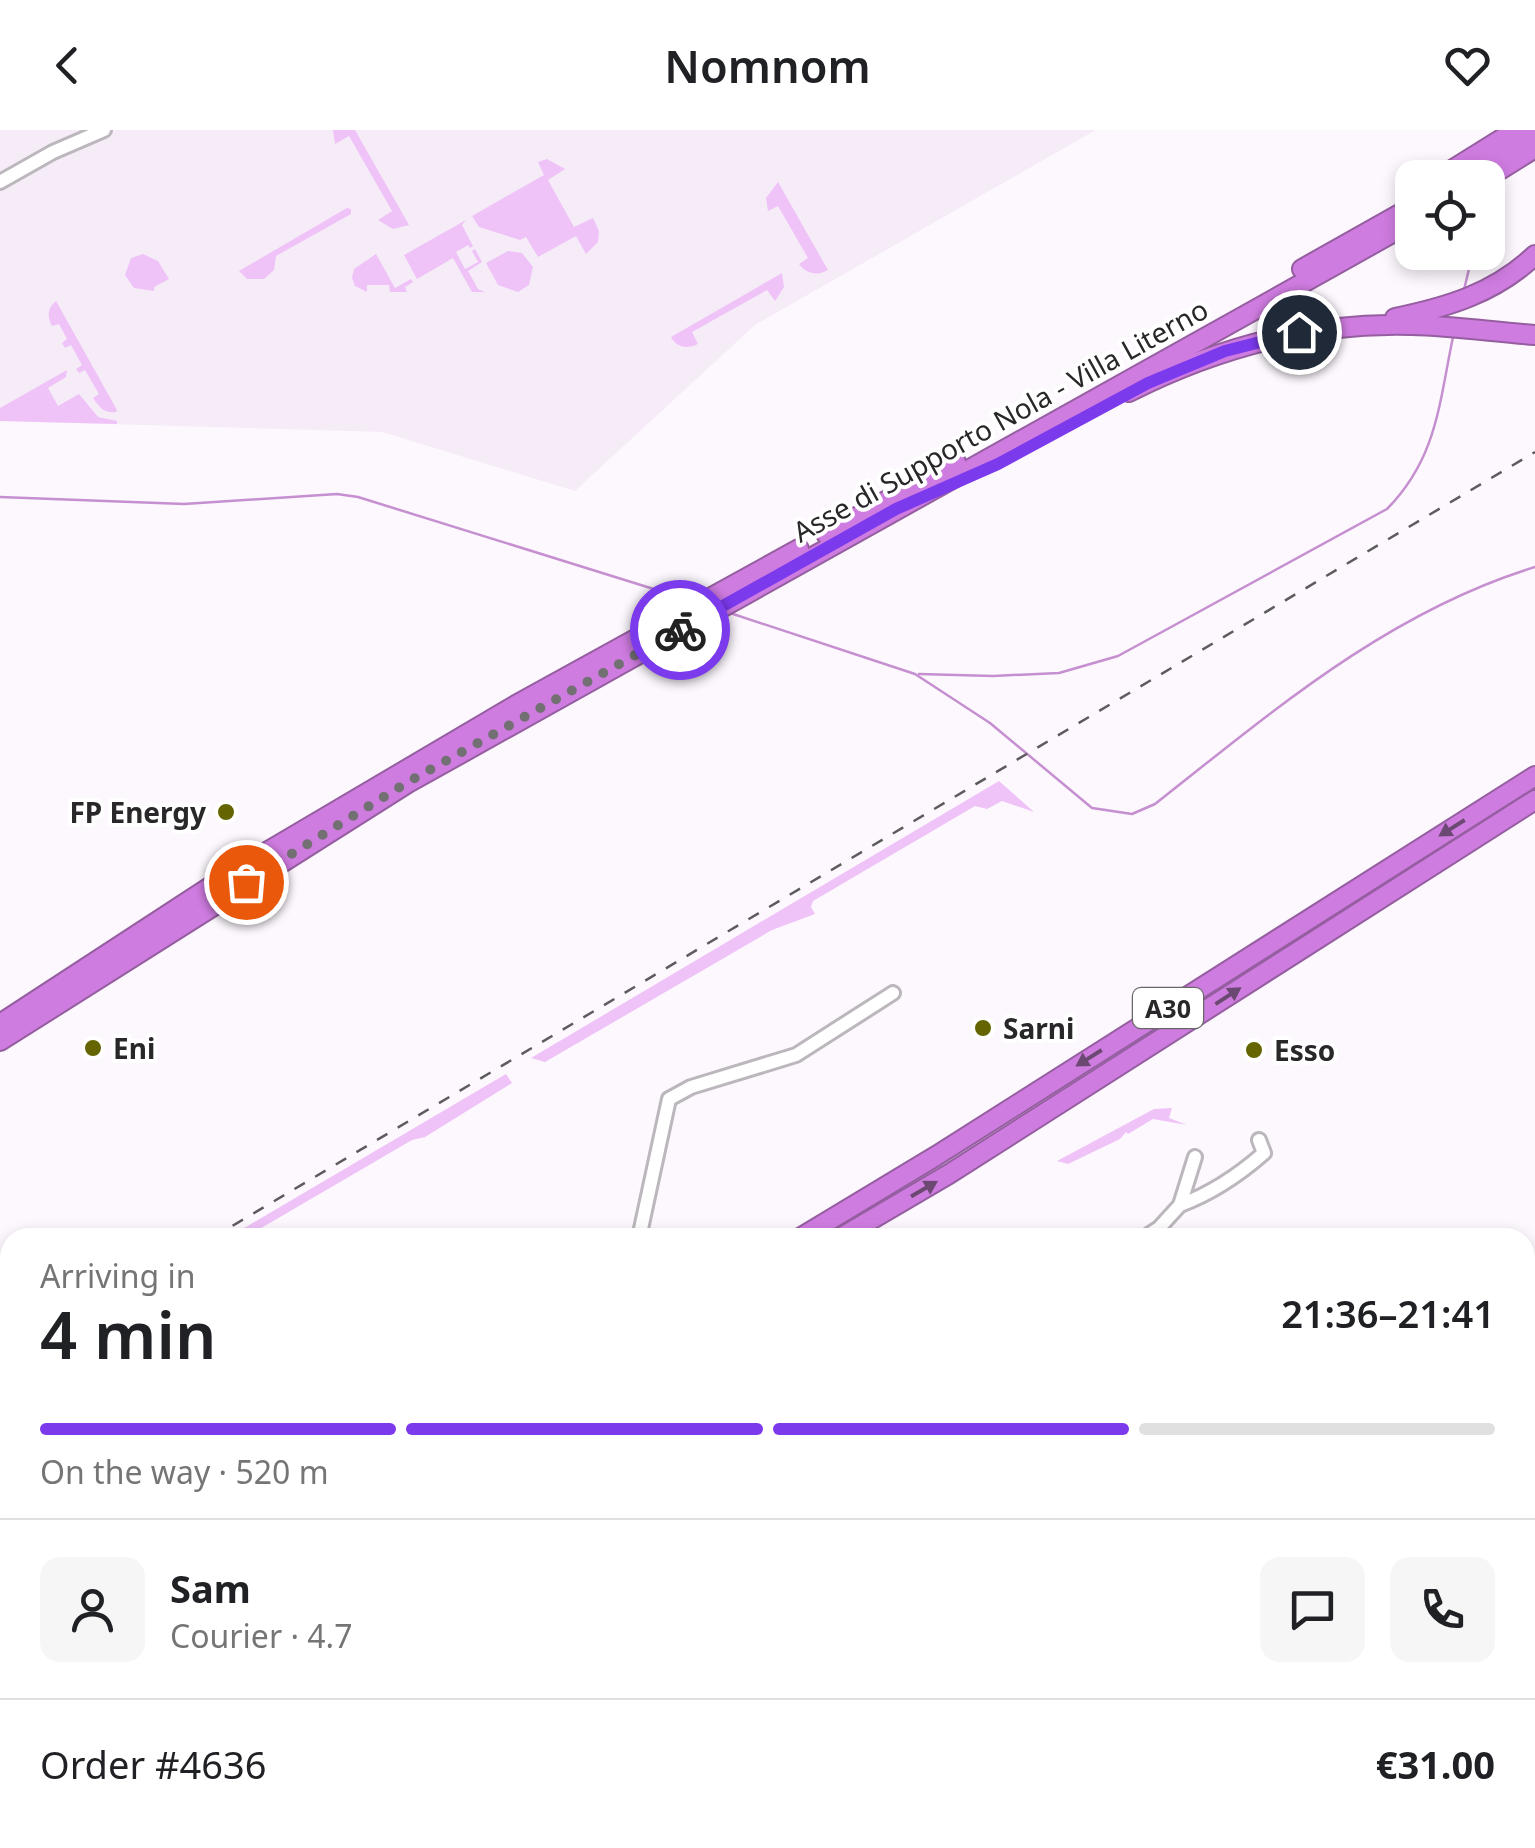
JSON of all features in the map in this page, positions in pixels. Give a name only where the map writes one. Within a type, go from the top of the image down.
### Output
[{"type":"highway","points":[[1466,160],[1516,130]]},
{"type":"highway","points":[[1500,160],[1534,144]]},
{"type":"highway","points":[[1505,165],[1534,144]]},
{"type":"highway","points":[[1384,223],[1395,213]]},
{"type":"highway","name":"Asse di Supporto Nola - Villa Literno","points":[[0,1024],[253,860],[1395,217]]},
{"type":"highway","name":"Asse di Supporto Nola - Villa Literno","points":[[765,575],[896,509],[1395,231]]},
{"type":"highway","points":[[896,509],[998,464],[1106,404],[1197,362],[1257,342],[1437,317],[1504,280],[1535,255]]},
{"type":"highway","points":[[1437,317],[1469,329],[1535,335]]},
{"type":"highway","name":"Asse di Supporto Nola - Villa Literno","points":[[0,1041],[408,782],[656,636]]},
{"type":"highway","name":"A30","points":[[817,1228],[1535,776]]},
{"type":"highway","name":"A30","points":[[857,1228],[949,1174],[1535,800]]},
{"type":"street","points":[[53,152],[82,130]]},
{"type":"street","points":[[0,182],[53,152],[104,130]]},
{"type":"street","points":[[641,1228],[670,1099],[691,1087],[796,1056],[894,994]]},
{"type":"street","points":[[1180,1205],[1250,1166],[1264,1153],[1260,1140]]},
{"type":"street","points":[[1159,1228],[1180,1205],[1196,1157]]},
{"type":"shaded area","points":[[0,130],[1096,130],[755,325],[575,491],[382,432],[0,421]]},
{"type":"shaded area","points":[[333,130],[355,130],[409,225],[393,229],[378,220],[392,211],[349,136],[335,144]]},
{"type":"shaded area","points":[[547,159],[565,169],[548,180],[574,227],[593,218],[599,231],[598,242],[586,254],[576,236],[538,257],[526,237],[520,240],[479,227],[472,216],[544,175],[538,162]]},
{"type":"shaded area","points":[[778,182],[828,270],[805,270],[799,264],[808,258],[778,206],[768,211],[766,198]]},
{"type":"shaded area","points":[[347,208],[351,214],[276,256],[274,270],[264,279],[247,279],[239,271]]},
{"type":"shaded area","points":[[466,220],[462,225],[473,246],[456,252],[465,269],[478,262],[472,251],[475,249],[482,262],[468,271],[478,289],[485,292],[472,292],[453,258],[417,279],[404,255]]},
{"type":"shaded area","points":[[508,251],[522,253],[533,267],[529,285],[518,292],[498,285],[486,263]]},
{"type":"shaded area","points":[[143,254],[158,261],[169,279],[154,287],[154,291],[134,288],[125,275],[131,258]]},
{"type":"shaded area","points":[[376,254],[395,288],[411,279],[413,282],[405,287],[407,292],[390,292],[389,285],[367,285],[367,292],[355,286],[354,269]]},
{"type":"shaded area","points":[[782,273],[784,287],[775,301],[767,290],[692,332],[698,344],[686,347],[673,341],[671,337]]},
{"type":"shaded area","points":[[56,301],[116,412],[105,411],[95,401],[93,398],[99,394],[85,370],[79,373],[76,369],[82,365],[71,345],[65,348],[62,343],[67,339],[59,324],[52,326],[49,313]]},
{"type":"shaded area","points":[[67,370],[66,377],[48,388],[58,406],[79,394],[98,417],[117,424],[0,421],[0,408]]},
{"type":"shaded area","points":[[999,781],[1034,812],[1002,801],[987,809],[975,806],[813,901],[815,914],[772,930],[545,1062],[531,1058]]},
{"type":"shaded area","points":[[506,1074],[512,1083],[425,1137],[412,1140],[261,1228],[244,1228]]},
{"type":"shaded area","points":[[1172,1108],[1169,1118],[1187,1125],[1153,1119],[1068,1164],[1057,1161],[1154,1109]]},
{"type":"waterway","points":[[1464,290],[1469,270]]},
{"type":"waterway","points":[[919,674],[1059,673],[1118,656],[1387,509],[1404,490],[1426,450],[1453,337]]},
{"type":"waterway","points":[[0,497],[184,504],[337,494],[358,497],[689,600]]},
{"type":"waterway","points":[[730,613],[915,674],[990,723],[1092,808],[1132,814],[1155,804],[1288,700],[1381,637],[1481,586],[1535,567]]},
{"type":"railway","points":[[229,1228],[1535,452]]},
{"type":"way so far","points":[[246,882],[408,782],[680,630]]},
{"type":"place","name":"FP Energy","points":[[226,812]]},
{"type":"place","name":"Sarni","points":[[983,1028]]},
{"type":"place","name":"Eni","points":[[93,1048]]},
{"type":"place","name":"Esso","points":[[1254,1050]]},
{"type":"route","points":[[680,630],[896,509],[998,464],[1148,383],[1225,351],[1299,332]]}]
